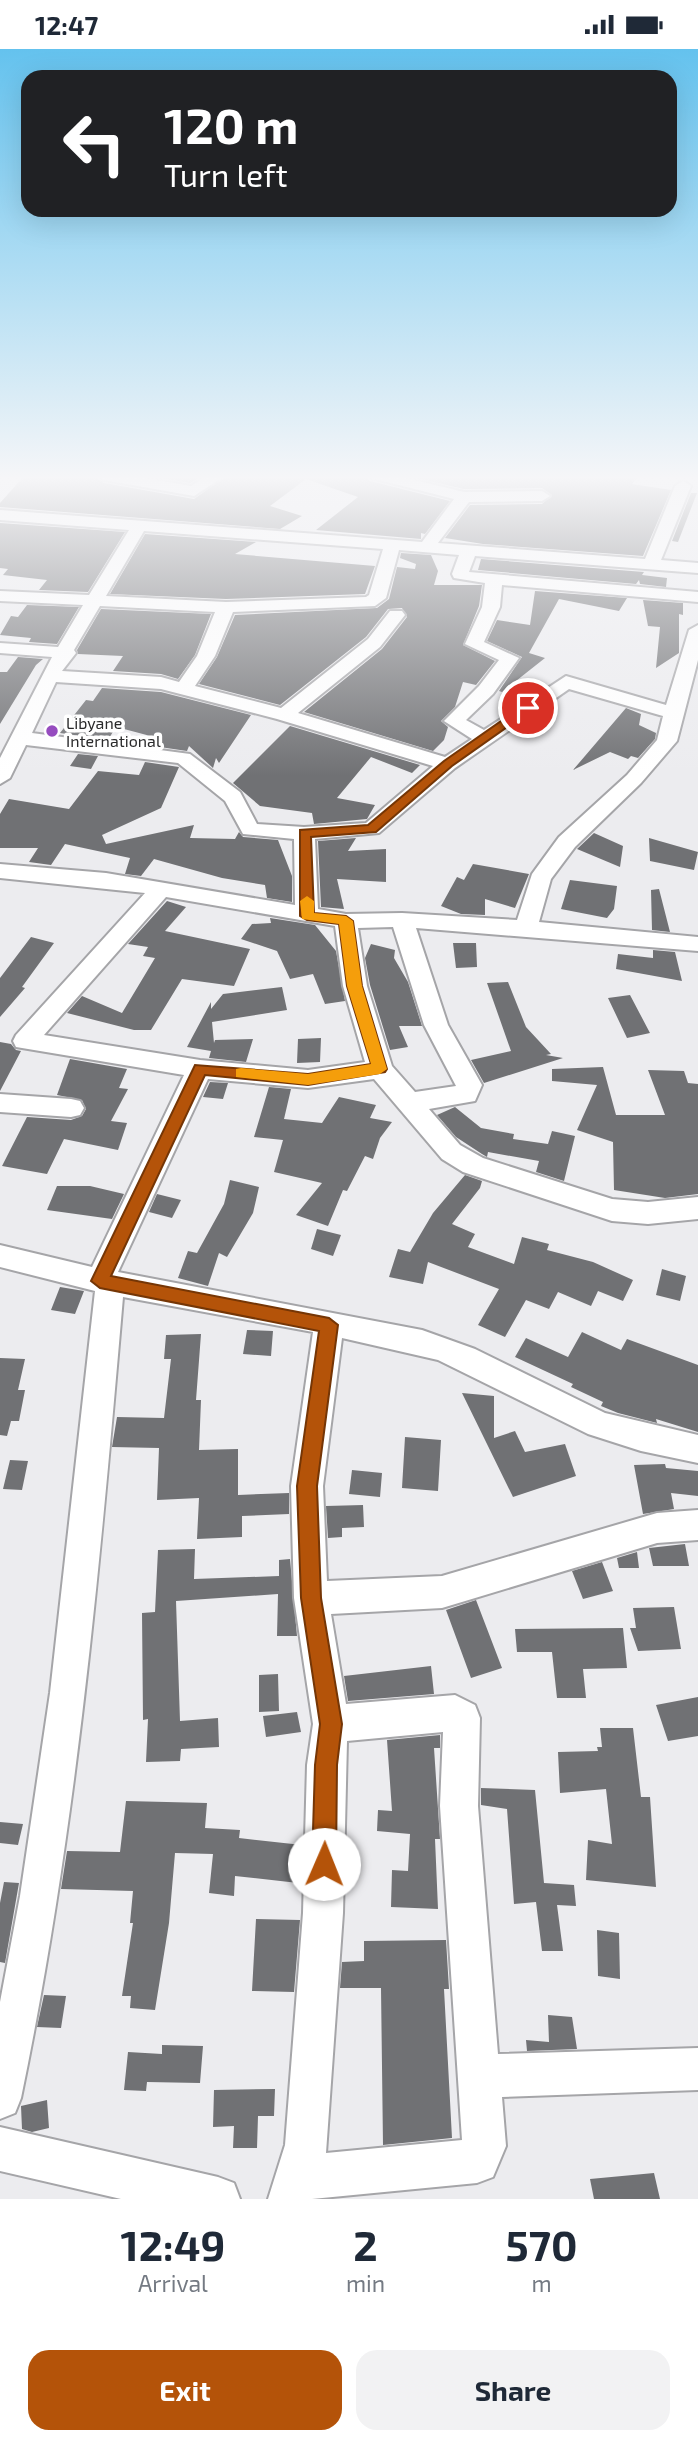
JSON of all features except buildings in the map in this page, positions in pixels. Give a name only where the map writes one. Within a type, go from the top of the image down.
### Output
[{"type":"street","points":[[0,778],[50,676],[67,653],[109,575]]},
{"type":"street","points":[[0,596],[92,603],[226,607],[373,602],[377,598],[384,575]]},
{"type":"street","points":[[461,575],[698,597]]},
{"type":"street","points":[[485,738],[458,726],[454,721],[486,690],[510,658],[474,643],[491,607],[494,580]]},
{"type":"street","points":[[184,688],[206,656],[226,607]]},
{"type":"street","points":[[284,715],[374,643],[396,615]]},
{"type":"street","points":[[526,928],[540,879],[567,842],[653,760],[667,741],[698,630]]},
{"type":"street","points":[[0,647],[67,653]]},
{"type":"street","points":[[50,676],[158,683],[184,688],[448,764]]},
{"type":"street","points":[[0,727],[190,760],[219,788],[234,796],[250,830],[304,833],[372,829],[448,764],[566,682],[673,713]]},
{"type":"street","points":[[304,833],[307,916]]},
{"type":"street","points":[[0,871],[106,880],[346,921],[402,920],[526,928],[698,944]]},
{"type":"street","points":[[160,890],[25,1041],[201,1069],[308,1079],[380,1069]]},
{"type":"street","points":[[402,920],[436,1025],[469,1085],[466,1094],[407,1103]]},
{"type":"street","points":[[346,921],[355,986],[380,1069],[451,1152],[473,1165],[612,1210],[648,1213],[698,1208]]},
{"type":"street","points":[[0,2098],[19,2015],[40,1893],[72,1666],[105,1283],[201,1069]]},
{"type":"street","points":[[0,1103],[71,1108]]},
{"type":"street","points":[[0,1256],[105,1283],[424,1343],[481,1365],[584,1418],[622,1432],[698,1449]]},
{"type":"street","points":[[329,1325],[307,1486],[311,1598],[331,1724],[326,1765],[323,1913],[313,2093],[307,2145],[294,2188],[477,2161],[481,2158],[484,2146],[459,1806],[462,1718],[455,1713],[331,1724]]},
{"type":"street","points":[[311,1598],[442,1592],[657,1528],[698,1525]]},
{"type":"street","points":[[479,2076],[698,2069]]},
{"type":"street","points":[[0,2149],[218,2199]]},
{"type":"slow traffic","points":[[241,1073],[308,1079],[380,1069],[355,986],[346,921],[307,916],[307,901]]},
{"type":"place","name":"Libyane International","points":[[52,731]]},
{"type":"route","points":[[324,1864],[326,1765],[331,1724],[311,1598],[307,1486],[329,1325],[100,1281],[201,1069],[308,1079],[380,1069],[355,986],[346,921],[307,916],[304,833],[372,829],[448,764],[528,708]]}]
